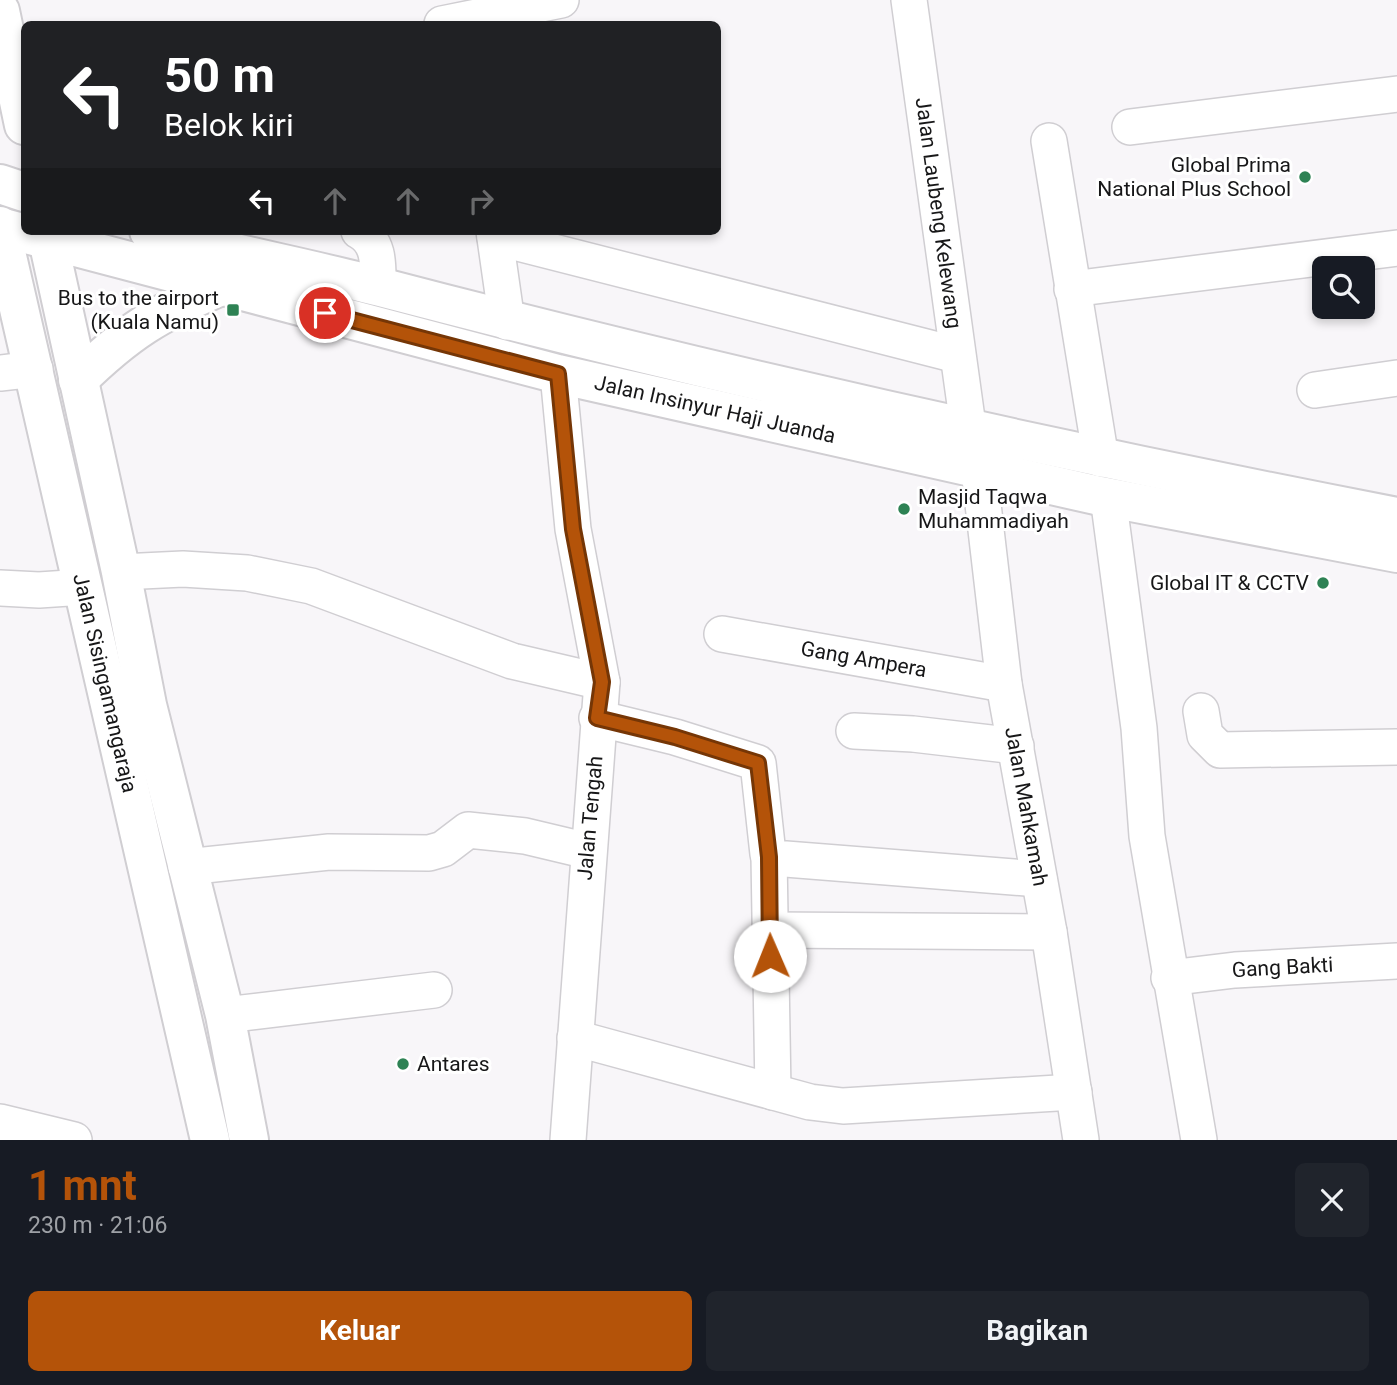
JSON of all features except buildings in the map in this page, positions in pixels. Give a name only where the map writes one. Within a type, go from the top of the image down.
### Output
[{"type":"main road","points":[[0,11],[21,100]]},
{"type":"main road","points":[[0,184],[21,191]]},
{"type":"main road","name":"Jalan Insinyur Haji Juanda","points":[[0,227],[21,231]]},
{"type":"main road","name":"Jalan Sisingamangaraja","points":[[0,227],[18,371],[83,587],[210,1140]]},
{"type":"main road","name":"Jalan Insinyur Haji Juanda","points":[[172,235],[378,286],[507,322],[968,426],[1101,459],[1397,517]]},
{"type":"main road","name":"Jalan Insinyur Haji Juanda","points":[[47,236],[221,286],[558,374],[979,470],[1397,553]]},
{"type":"main road","name":"Jalan Sisingamangaraja","points":[[47,236],[121,572],[147,705],[225,1015],[249,1140]]},
{"type":"main road","points":[[78,380],[119,340],[168,309],[221,286]]},
{"type":"street","points":[[436,0],[441,21]]},
{"type":"street","points":[[457,21],[561,0]]},
{"type":"street","name":"Jalan Laubeng Kelewang","points":[[909,0],[968,426]]},
{"type":"street","points":[[1130,127],[1397,94]]},
{"type":"street","points":[[1049,141],[1101,459]]},
{"type":"street","points":[[366,235],[377,253],[378,286]]},
{"type":"street","points":[[495,235],[507,322]]},
{"type":"street","points":[[499,235],[957,355]]},
{"type":"street","points":[[1072,289],[1397,248]]},
{"type":"street","name":"Jalan Tengah","points":[[558,374],[573,529],[602,682],[597,718],[568,1140]]},
{"type":"street","points":[[1315,390],[1397,378]]},
{"type":"street","name":"Jalan Mahkamah","points":[[979,470],[1004,684],[1049,932],[1081,1140]]},
{"type":"street","points":[[1108,497],[1139,728],[1147,836],[1169,978],[1199,1140]]},
{"type":"street","points":[[121,572],[183,569],[247,573],[311,586],[512,662],[602,682]]},
{"type":"street","points":[[0,588],[39,590],[83,587]]},
{"type":"street","name":"Gang Ampera","points":[[722,634],[1004,684]]},
{"type":"street","points":[[1201,711],[1205,735],[1220,750],[1397,747]]},
{"type":"street","points":[[597,718],[675,737],[758,763],[769,857],[773,1092]]},
{"type":"street","points":[[854,731],[913,734],[1016,746]]},
{"type":"street","points":[[186,867],[329,852],[429,853],[443,849],[468,830],[525,836],[588,851]]},
{"type":"street","points":[[769,857],[1039,878]]},
{"type":"street","points":[[770,930],[1049,932]]},
{"type":"street","name":"Gang Bakti","points":[[1169,978],[1235,970],[1397,961]]},
{"type":"street","points":[[225,1015],[434,990]]},
{"type":"street","points":[[575,1038],[773,1092],[843,1106],[1074,1092]]},
{"type":"street","points":[[0,1122],[74,1140]]},
{"type":"place","name":"Global Prima National Plus School","points":[[1305,177]]},
{"type":"place","name":"Bus to the airport (Kuala Namu)","points":[[233,310]]},
{"type":"place","name":"Masjid Taqwa Muhammadiyah","points":[[904,509]]},
{"type":"place","name":"Global IT & CCTV","points":[[1323,583]]},
{"type":"place","name":"Antares","points":[[403,1064]]},
{"type":"route","points":[[325,313],[558,374],[573,529],[602,682],[597,718],[675,737],[758,763],[769,857],[770,956]]}]
